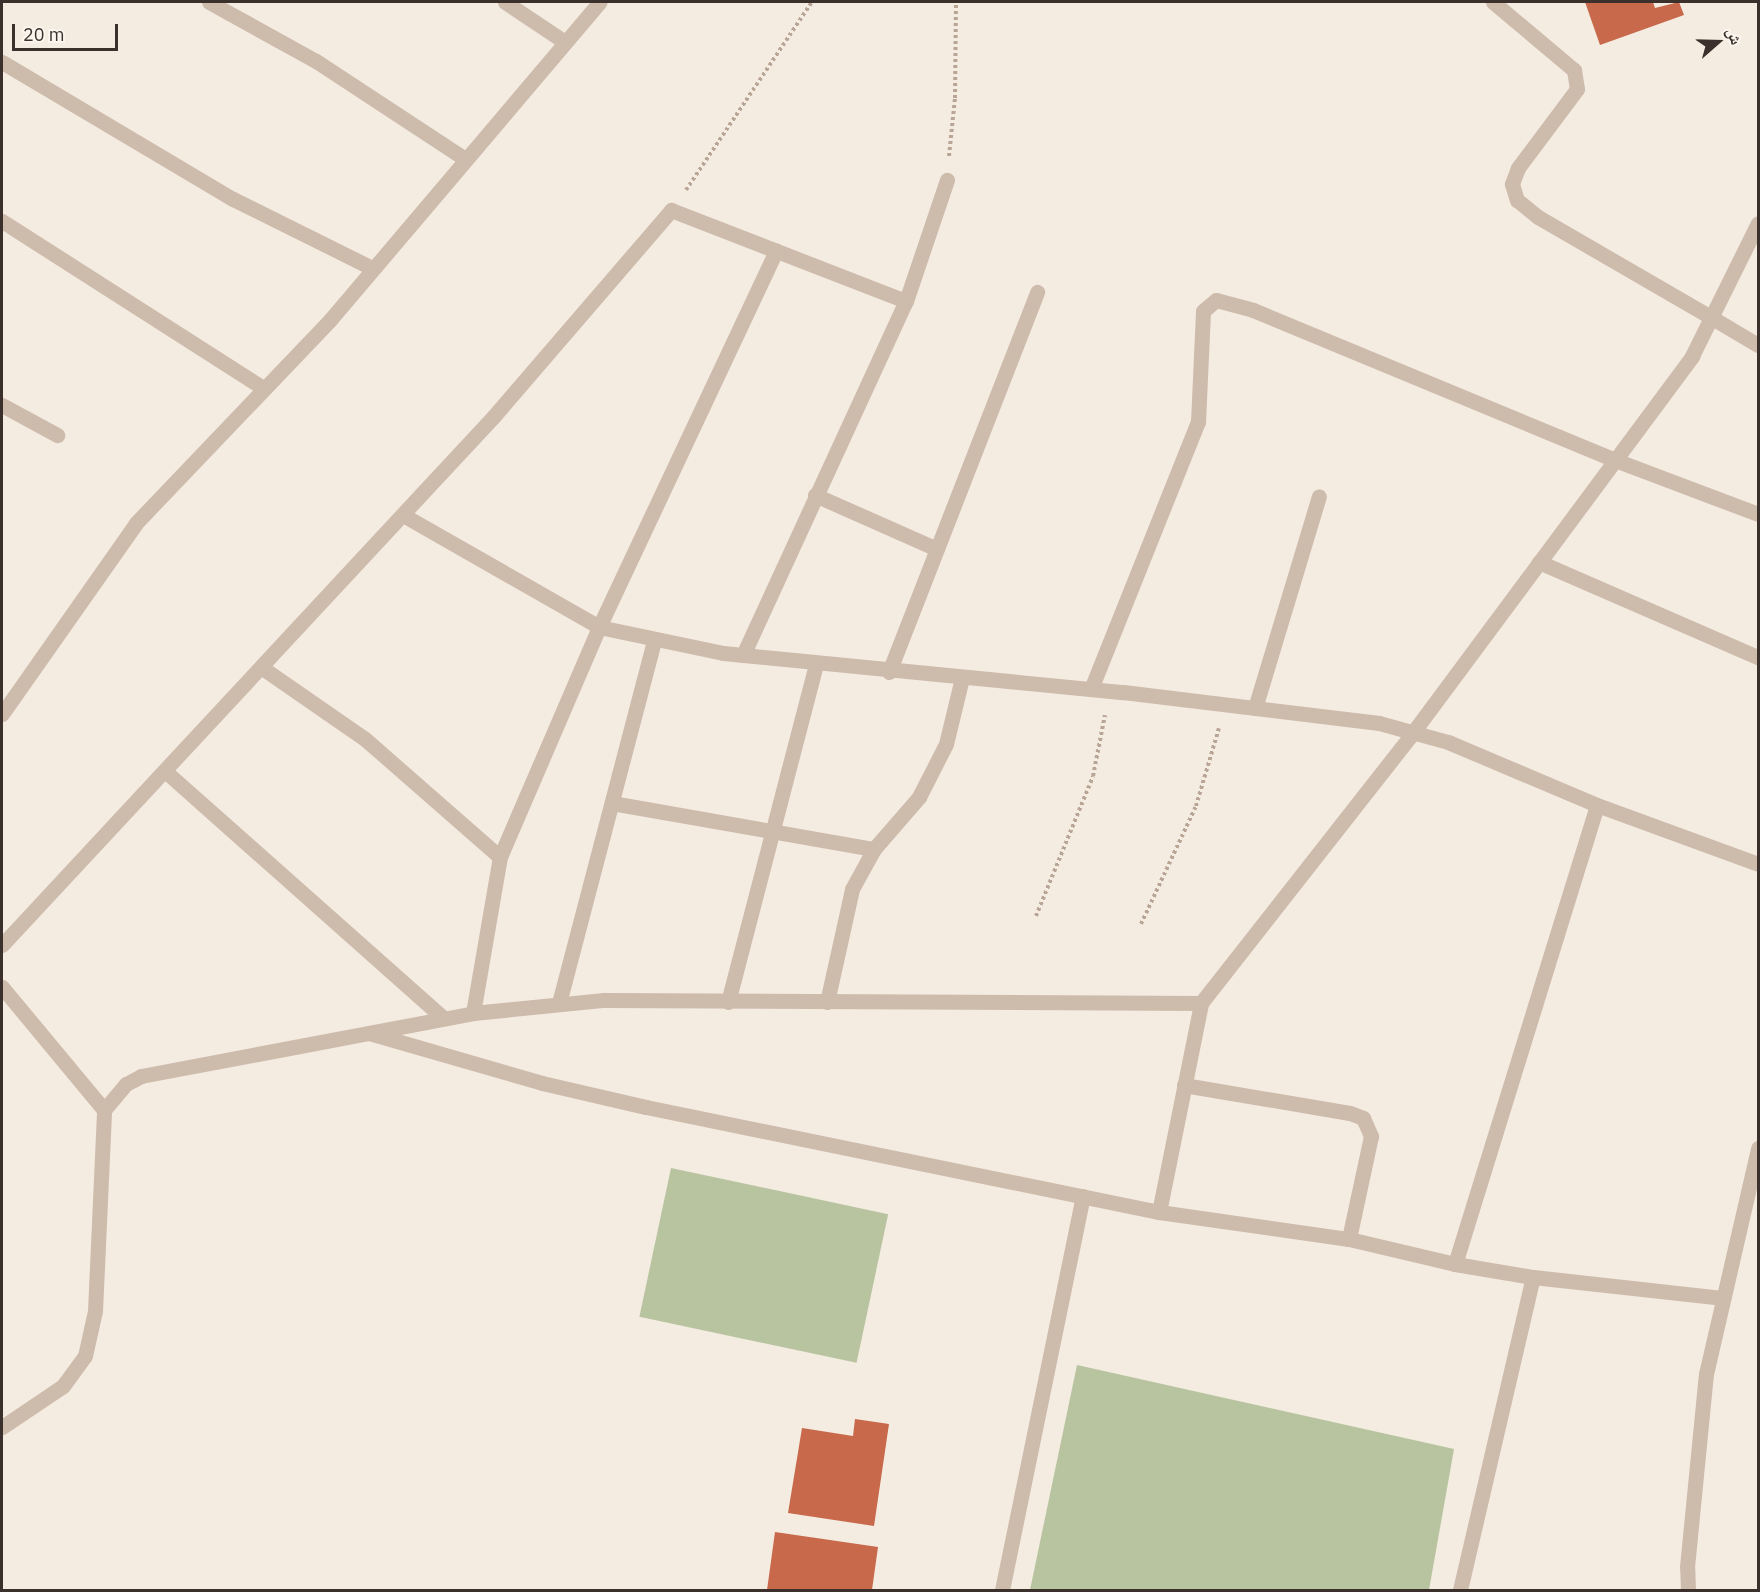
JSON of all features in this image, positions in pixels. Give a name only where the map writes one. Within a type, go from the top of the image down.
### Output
[{"type":"street","points":[[209,2],[316,62],[465,159]]},
{"type":"street","points":[[505,2],[565,42]]},
{"type":"street","points":[[2,714],[136,523],[330,320],[600,2]]},
{"type":"street","points":[[1493,2],[1574,70],[1576,80],[1577,89],[1518,168],[1512,184],[1517,200],[1538,217],[1758,345]]},
{"type":"street","points":[[2,62],[233,199],[372,268]]},
{"type":"street","points":[[743,655],[906,301],[947,180]]},
{"type":"street","points":[[2,945],[494,416],[671,210],[906,301]]},
{"type":"street","points":[[2,221],[263,388]]},
{"type":"street","points":[[1159,1212],[1201,1003],[1414,731],[1692,356],[1714,319],[1758,223]]},
{"type":"street","points":[[473,1012],[500,858],[599,627],[776,251]]},
{"type":"street","points":[[890,672],[1037,292]]},
{"type":"street","points":[[1091,689],[1198,422],[1202,389],[1199,337],[1203,311],[1210,303],[1228,301],[1253,310],[1615,460],[1758,514]]},
{"type":"street","points":[[2,405],[57,435]]},
{"type":"street","points":[[815,495],[937,549]]},
{"type":"street","points":[[1255,708],[1319,496]]},
{"type":"street","points":[[403,514],[599,627],[654,640],[816,664],[1091,689],[1379,723],[1414,731],[1597,805],[1758,864]]},
{"type":"street","points":[[1539,562],[1758,657]]},
{"type":"street","points":[[559,1004],[654,640]]},
{"type":"street","points":[[728,1002],[771,828],[816,664]]},
{"type":"street","points":[[261,667],[365,739],[500,858]]},
{"type":"street","points":[[827,1002],[852,889],[874,849],[919,797],[946,744],[962,678]]},
{"type":"street","points":[[165,771],[443,1018]]},
{"type":"street","points":[[612,803],[771,828],[874,849]]},
{"type":"street","points":[[1455,1264],[1597,805]]},
{"type":"street","points":[[2,987],[104,1110]]},
{"type":"street","points":[[2,1427],[63,1386],[86,1356],[95,1311],[104,1110],[126,1084],[141,1076],[473,1012],[604,1000],[1201,1003]]},
{"type":"street","points":[[366,1032],[542,1083],[646,1107],[1159,1212],[1350,1239],[1455,1264],[1533,1277],[1722,1299]]},
{"type":"street","points":[[1184,1085],[1350,1113],[1363,1118],[1371,1136],[1350,1239]]},
{"type":"street","points":[[1688,1590],[1686,1566],[1697,1433],[1722,1299],[1758,1148]]},
{"type":"street","points":[[1002,1590],[1083,1196]]},
{"type":"street","points":[[1460,1590],[1533,1277]]},
{"type":"path","points":[[671,210],[731,127],[812,2]]},
{"type":"path","points":[[947,180],[955,98],[956,2]]},
{"type":"path","points":[[1036,916],[1093,776],[1108,691]]},
{"type":"path","points":[[1141,924],[1196,806],[1226,705]]},
{"type":"green space","points":[[671,1168],[888,1214],[857,1363],[639,1317]]},
{"type":"green space","points":[[1077,1365],[1454,1449],[1429,1590],[1030,1590]]},
{"type":"building","points":[[1585,2],[1653,2],[1655,8],[1679,2],[1684,15],[1600,45]]},
{"type":"building","points":[[855,1419],[889,1424],[874,1526],[788,1513],[802,1428],[853,1436]]},
{"type":"building","points":[[775,1532],[878,1547],[872,1590],[767,1590]]}]
